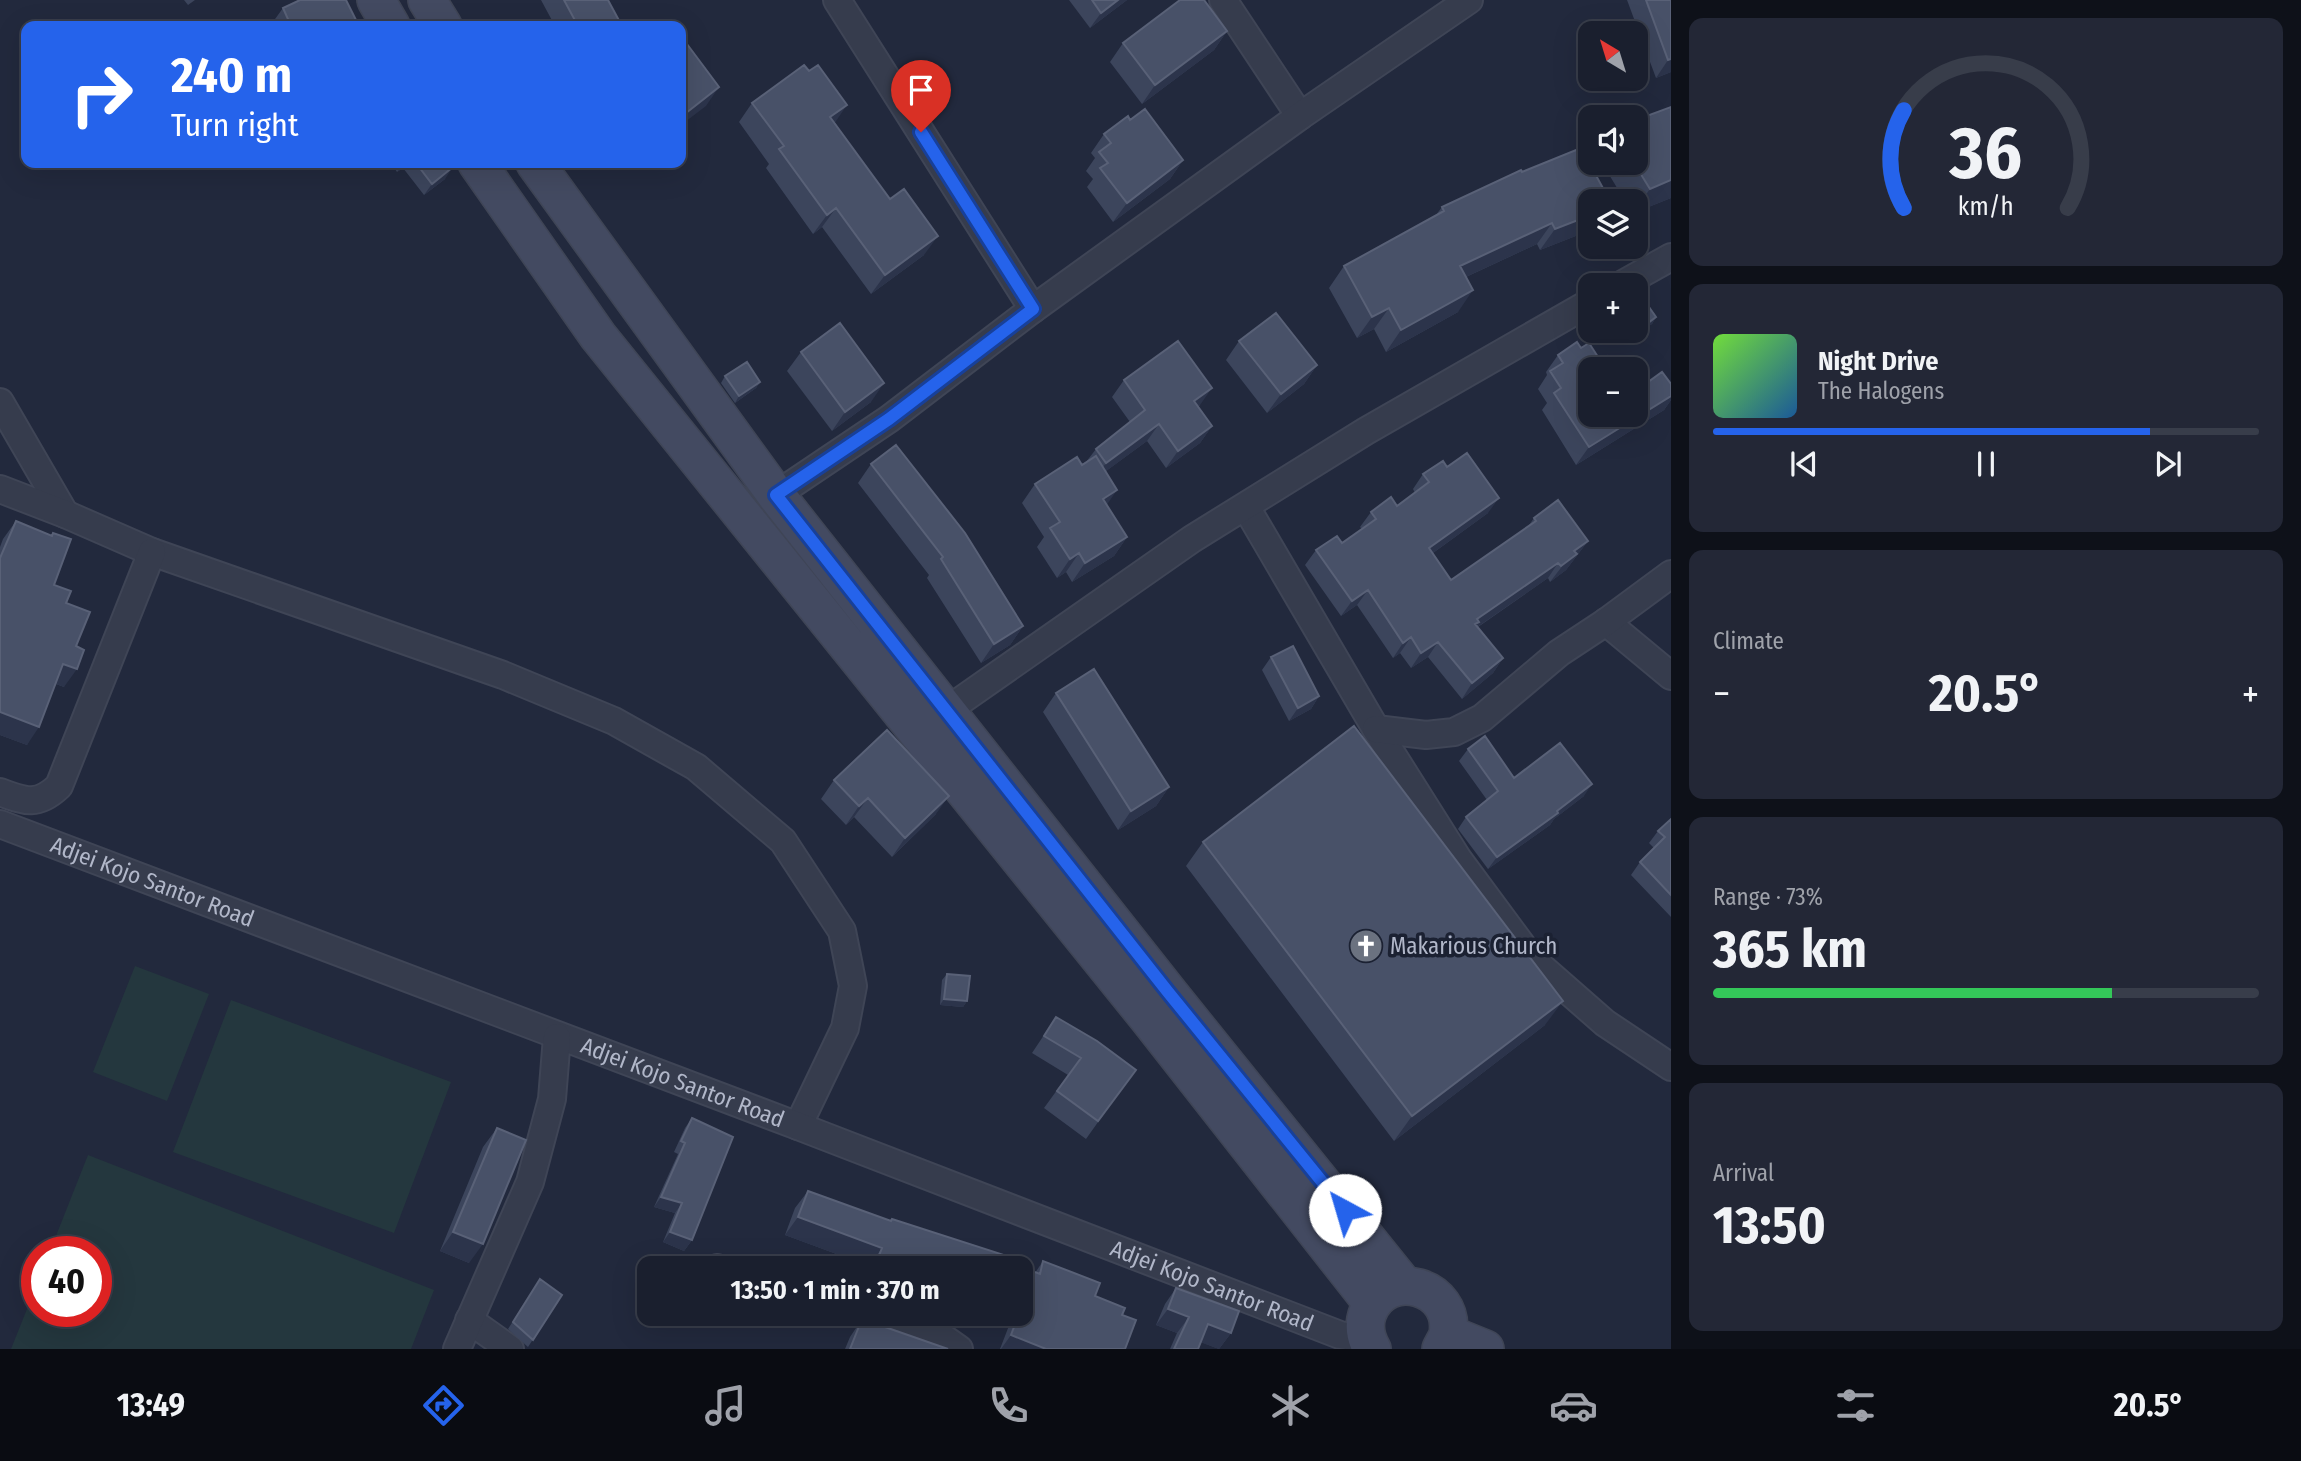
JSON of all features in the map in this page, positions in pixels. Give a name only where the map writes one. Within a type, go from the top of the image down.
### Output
[{"type":"street","points":[[376,0],[388,21]]},
{"type":"street","points":[[427,0],[440,21]]},
{"type":"street","points":[[837,0],[1033,309]]},
{"type":"street","points":[[1223,0],[1300,116]]},
{"type":"street","points":[[776,495],[889,419],[1033,309],[1300,116],[1469,0]]},
{"type":"street","points":[[481,168],[606,347],[1148,1018],[1372,1303]]},
{"type":"street","points":[[539,168],[776,495],[1404,1285]]},
{"type":"street","points":[[1642,273],[1671,257]]},
{"type":"street","points":[[946,711],[1192,539],[1366,431],[1578,309]]},
{"type":"street","points":[[0,402],[65,514]]},
{"type":"street","points":[[0,489],[152,552],[503,675],[614,720],[696,767],[783,841],[842,931],[853,986],[845,1028],[798,1126]]},
{"type":"street","points":[[1246,507],[1377,729],[1458,859],[1532,959],[1605,1023],[1671,1067]]},
{"type":"street","points":[[0,792],[20,800],[36,801],[47,797],[60,786],[152,552]]},
{"type":"street","points":[[1377,729],[1426,735],[1454,732],[1482,718],[1559,653],[1671,574]]},
{"type":"street","points":[[1606,622],[1671,676]]},
{"type":"street","name":"Adjei Kojo Santor Road","points":[[0,824],[1369,1344]]},
{"type":"street","points":[[457,1349],[530,1182],[552,1099],[557,1037]]},
{"type":"street","points":[[1369,1344],[1365,1320],[1372,1303],[1386,1290],[1404,1285],[1423,1288],[1438,1299],[1447,1315],[1445,1341],[1485,1349]]},
{"type":"street","points":[[469,1320],[510,1349]]},
{"type":"street","points":[[907,1326],[942,1337],[959,1349]]},
{"type":"shaded area","points":[[135,966],[209,994],[167,1101],[93,1072]]},
{"type":"shaded area","points":[[231,1000],[451,1082],[394,1233],[173,1152]]},
{"type":"shaded area","points":[[88,1155],[434,1290],[411,1349],[11,1349],[21,1324],[21,1327],[112,1327],[112,1236],[56,1236]]},
{"type":"building","points":[[300,0],[346,0],[356,21],[289,21],[283,8]]},
{"type":"building","points":[[564,0],[608,0],[619,21],[575,21]]},
{"type":"building","points":[[1092,0],[1118,0],[1101,13]]},
{"type":"building","points":[[1180,0],[1204,0],[1227,31],[1155,85],[1123,43]]},
{"type":"building","points":[[1646,0],[1671,0],[1671,59],[1668,60]]},
{"type":"building","points":[[686,43],[719,87],[686,113]]},
{"type":"building","points":[[804,65],[809,71],[818,65],[847,105],[830,117],[890,199],[904,189],[938,236],[885,275],[836,208],[827,215],[779,149],[784,146],[752,103]]},
{"type":"building","points":[[1671,107],[1671,180],[1650,189],[1641,175],[1648,175],[1648,116]]},
{"type":"building","points":[[1145,109],[1183,160],[1127,203],[1100,168],[1108,163],[1099,152],[1111,143],[1104,134],[1128,116],[1130,120]]},
{"type":"building","points":[[1578,149],[1578,175],[1596,175],[1603,189],[1578,189],[1578,220],[1555,229],[1552,223],[1460,266],[1473,290],[1401,330],[1389,308],[1372,317],[1344,266],[1444,211],[1442,207],[1521,170],[1522,172]]},
{"type":"building","points":[[420,168],[452,168],[432,184]]},
{"type":"building","points":[[1648,306],[1656,317],[1648,323]]},
{"type":"building","points":[[1276,313],[1317,365],[1281,394],[1239,341]]},
{"type":"building","points":[[840,323],[884,383],[845,412],[801,352]]},
{"type":"building","points":[[1178,341],[1212,388],[1194,401],[1212,426],[1178,451],[1159,424],[1106,463],[1096,449],[1145,410],[1124,380]]},
{"type":"building","points":[[1577,342],[1581,348],[1589,343],[1598,357],[1578,357],[1578,427],[1621,427],[1589,447],[1554,393],[1561,388],[1550,371],[1563,363],[1558,355]]},
{"type":"building","points":[[747,362],[760,382],[739,396],[725,376]]},
{"type":"building","points":[[1662,372],[1671,384],[1671,396],[1648,410],[1648,382]]},
{"type":"building","points":[[896,445],[965,533],[1023,626],[994,644],[941,559],[943,557],[871,464]]},
{"type":"building","points":[[1467,453],[1499,498],[1429,548],[1451,580],[1536,521],[1534,518],[1558,500],[1588,541],[1574,551],[1577,554],[1561,566],[1558,563],[1477,619],[1479,622],[1475,624],[1503,658],[1472,683],[1438,642],[1421,653],[1411,637],[1403,643],[1368,590],[1352,601],[1316,550],[1337,536],[1342,543],[1376,519],[1371,512],[1391,497],[1397,506],[1429,482],[1423,474],[1443,461],[1447,467]]},
{"type":"building","points":[[1096,456],[1117,490],[1103,499],[1127,537],[1085,563],[1079,553],[1070,559],[1050,528],[1060,522],[1035,484],[1077,457],[1082,465]]},
{"type":"building","points":[[16,521],[52,536],[53,533],[71,539],[54,585],[71,591],[66,603],[90,612],[76,646],[84,650],[77,669],[63,664],[39,727],[0,712],[0,558]]},
{"type":"building","points":[[1293,646],[1319,696],[1298,708],[1271,657]]},
{"type":"building","points":[[1094,669],[1169,787],[1131,811],[1056,693]]},
{"type":"building","name":"Makarious Church","points":[[1354,726],[1563,1001],[1412,1116],[1203,842]]},
{"type":"building","points":[[887,730],[949,796],[905,838],[868,798],[859,806],[834,780]]},
{"type":"building","points":[[1485,736],[1514,778],[1560,743],[1592,784],[1557,811],[1558,813],[1497,857],[1466,817],[1498,791],[1468,749]]},
{"type":"building","points":[[1671,819],[1671,895],[1640,862],[1665,837],[1658,831]]},
{"type":"building","points":[[947,974],[970,976],[967,1001],[944,999]]},
{"type":"building","points":[[1056,1017],[1097,1041],[1136,1070],[1098,1121],[1057,1091],[1081,1058],[1044,1036]]},
{"type":"building","points":[[692,1118],[733,1137],[692,1240],[670,1232],[682,1203],[661,1197],[685,1143],[681,1141]]},
{"type":"building","points":[[497,1128],[526,1140],[483,1244],[453,1232]]},
{"type":"building","points":[[808,1191],[891,1221],[892,1219],[1004,1255],[879,1256],[882,1248],[798,1217]]},
{"type":"building","points":[[1043,1261],[1100,1283],[1095,1296],[1125,1308],[1122,1315],[1136,1320],[1125,1349],[1046,1349],[1011,1335],[1014,1326],[1033,1326],[1033,1271],[1040,1274]]},
{"type":"building","points":[[540,1279],[562,1295],[533,1340],[513,1322]]},
{"type":"building","points":[[1176,1288],[1239,1311],[1231,1333],[1208,1324],[1198,1349],[1174,1349],[1189,1317],[1168,1309]]},
{"type":"building","points":[[859,1326],[882,1326],[948,1349],[850,1349]]},
{"type":"place","name":"Makarious Church","points":[[1366,946]]},
{"type":"route","points":[[921,132],[1033,309],[889,419],[776,495],[1168,992],[1345,1210]]}]
